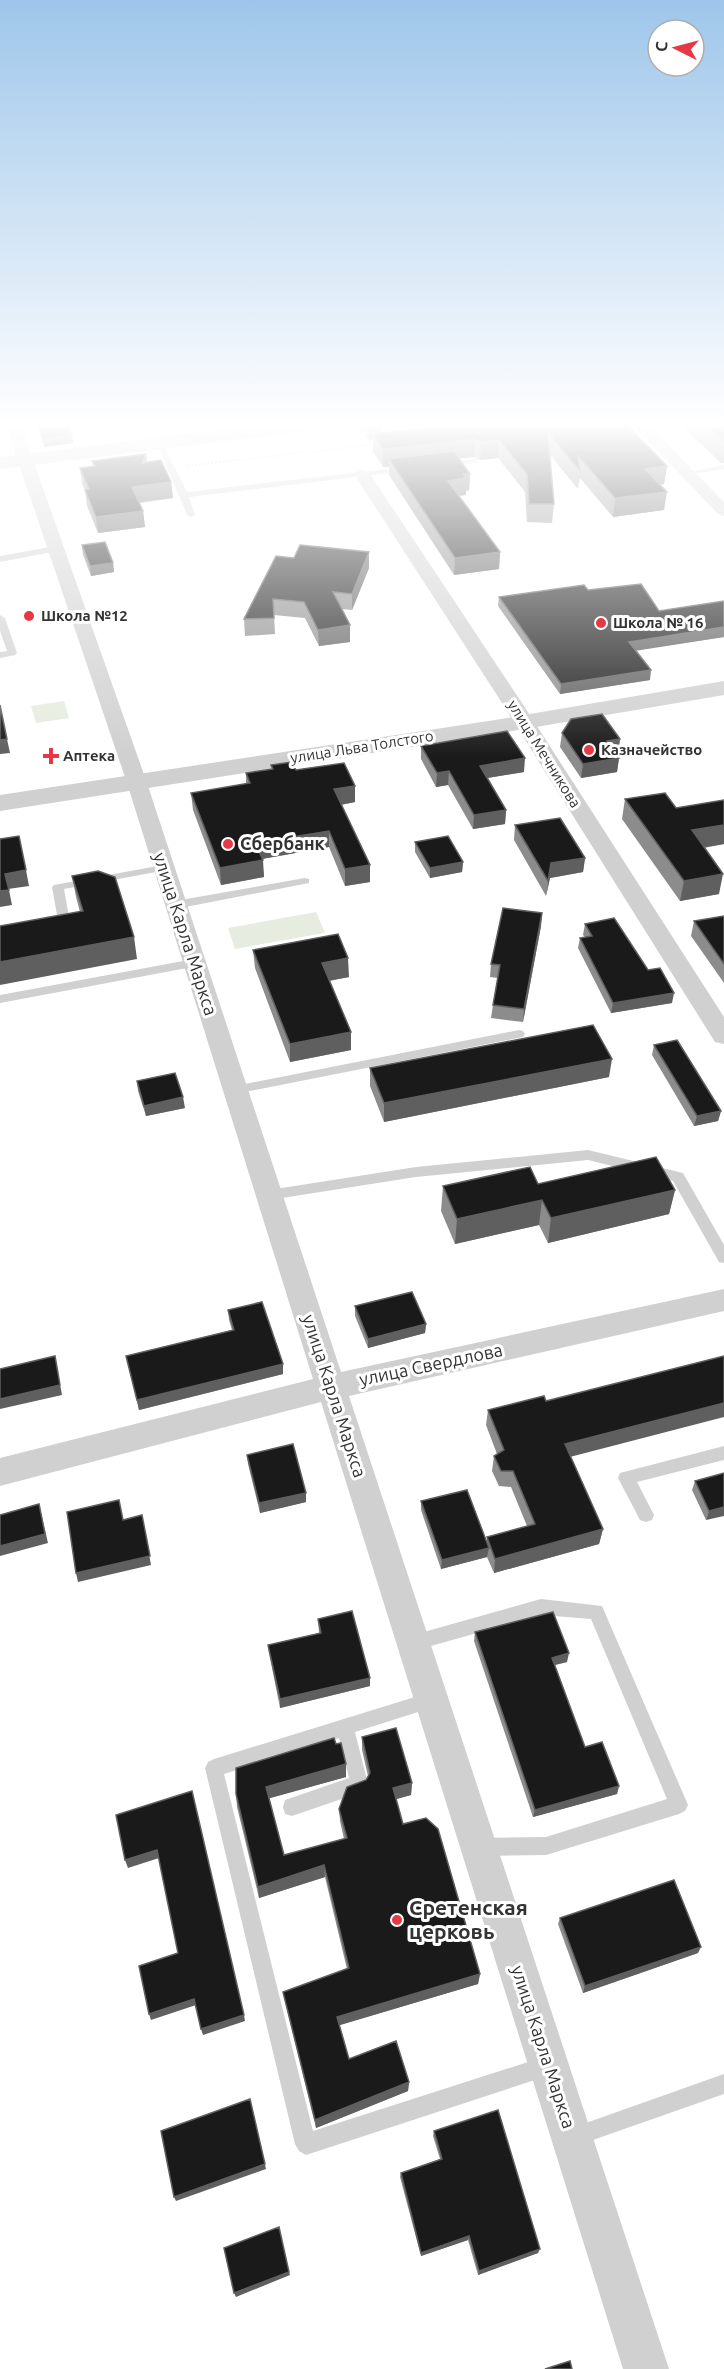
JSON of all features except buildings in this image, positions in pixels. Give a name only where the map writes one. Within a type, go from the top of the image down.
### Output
[{"type":"street","name":"улица Карла Маркса","points":[[52,537],[137,783],[646,2369]]},
{"type":"street","name":"улица Мечникова","points":[[403,537],[724,1036]]},
{"type":"street","name":"улица Льва Толстого","points":[[0,803],[524,722],[724,688]]},
{"type":"street","name":"улица Свердлова","points":[[0,1472],[331,1387],[724,1300]]},
{"type":"lane","points":[[0,559],[56,549]]},
{"type":"lane","points":[[0,618],[12,653],[0,655]]},
{"type":"lane","points":[[42,921],[63,917],[58,887],[163,868]]},
{"type":"lane","points":[[175,905],[305,881]]},
{"type":"lane","points":[[0,999],[194,963]]},
{"type":"lane","points":[[235,1090],[519,1034]]},
{"type":"lane","points":[[269,1196],[416,1172],[588,1155],[678,1177],[724,1258]]},
{"type":"lane","points":[[646,1515],[626,1478],[724,1453]]},
{"type":"lane","points":[[413,1643],[541,1607],[596,1612],[679,1805],[546,1846],[478,1847]]},
{"type":"lane","points":[[432,1700],[214,1768],[306,2144],[549,2065]]},
{"type":"lane","points":[[292,1807],[359,1784],[345,1727]]},
{"type":"lane","points":[[572,2137],[724,2084]]},
{"type":"shaded area","points":[[64,701],[69,718],[36,723],[31,706]]},
{"type":"shaded area","points":[[316,912],[325,933],[235,949],[228,928]]},
{"type":"place","name":"Школа №12","points":[[29,616]]},
{"type":"place","name":"Школа № 16","points":[[601,623]]},
{"type":"place","name":"Казначейство","points":[[589,750]]},
{"type":"place","name":"Аптека","points":[[51,756]]},
{"type":"place","name":"Сбербанк","points":[[228,844]]},
{"type":"place","name":"Сретенская церковь","points":[[397,1920]]}]
